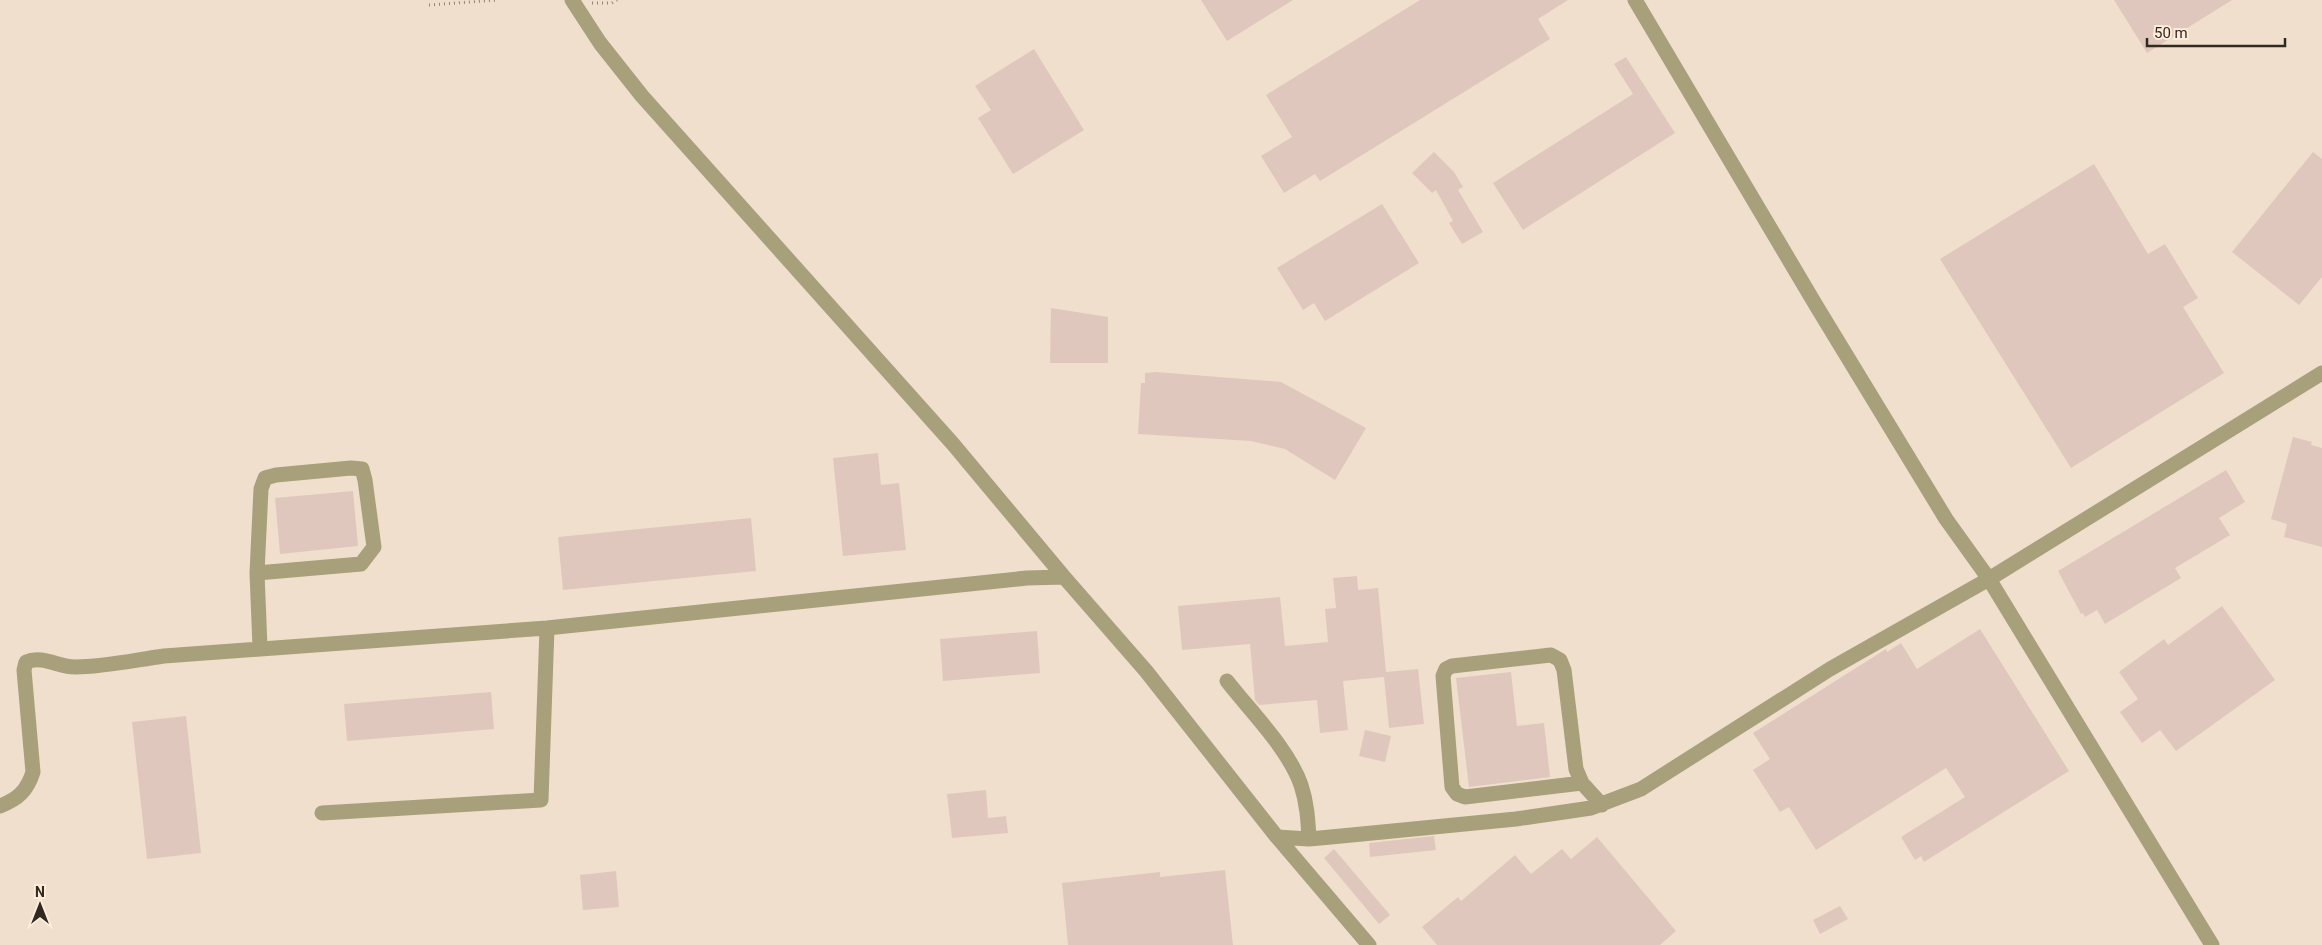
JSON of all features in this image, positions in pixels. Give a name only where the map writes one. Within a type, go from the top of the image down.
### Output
[{"type":"street","points":[[572,0],[600,44],[642,96],[953,444],[1064,577],[1146,671],[1277,837],[1369,945]]},
{"type":"street","points":[[1635,0],[1899,442],[1946,518],[1989,579],[2212,945]]},
{"type":"street","points":[[1277,837],[1309,839],[1516,819],[1602,805],[1641,789],[1830,669],[1989,579],[2322,373]]},
{"type":"street","points":[[257,573],[361,564],[374,547],[362,469],[351,468],[276,475],[265,478],[261,489],[257,573],[260,647]]},
{"type":"street","points":[[0,806],[14,800],[28,787],[33,772],[24,670],[26,662],[33,660],[43,660],[74,667],[260,647],[547,628],[1018,578],[1064,577]]},
{"type":"street","points":[[322,813],[541,800],[547,628]]},
{"type":"street","points":[[1582,783],[1465,798],[1457,794],[1452,787],[1443,676],[1446,669],[1452,666],[1551,655],[1560,660],[1564,670],[1576,769],[1582,783],[1602,805]]},
{"type":"street","points":[[1227,681],[1289,759],[1300,784],[1307,808],[1309,839]]},
{"type":"path","points":[[428,5],[497,0]]},
{"type":"building","points":[[1201,0],[1293,0],[1227,41]]},
{"type":"building","points":[[1420,0],[1568,0],[1538,19],[1550,39],[1320,181],[1315,174],[1284,193],[1261,156],[1292,137],[1266,95]]},
{"type":"building","points":[[2114,0],[2232,0],[2147,53]]},
{"type":"building","points":[[1034,49],[1084,130],[1013,174],[978,118],[991,110],[975,86]]},
{"type":"building","points":[[1626,57],[1675,133],[1523,230],[1493,183],[1633,94],[1614,64]]},
{"type":"building","points":[[1434,152],[1454,172],[1463,187],[1458,190],[1483,232],[1462,244],[1449,223],[1453,221],[1436,190],[1432,193],[1412,173]]},
{"type":"building","points":[[2313,152],[2322,159],[2322,277],[2299,305],[2232,252]]},
{"type":"building","points":[[2094,164],[2148,254],[2165,244],[2198,298],[2183,307],[2224,373],[2071,468],[1940,259]]},
{"type":"building","points":[[1382,204],[1419,263],[1325,321],[1314,303],[1303,310],[1277,268]]},
{"type":"building","points":[[1051,308],[1108,317],[1108,363],[1050,363]]},
{"type":"building","points":[[1156,372],[1281,382],[1366,428],[1335,480],[1285,449],[1251,441],[1138,434],[1141,383],[1145,383],[1145,373]]},
{"type":"building","points":[[2293,437],[2312,442],[2311,445],[2322,448],[2322,547],[2284,537],[2287,524],[2271,519]]},
{"type":"building","points":[[878,453],[881,485],[899,483],[906,550],[843,556],[833,458]]},
{"type":"building","points":[[2226,470],[2245,502],[2219,518],[2230,535],[2175,568],[2181,578],[2105,624],[2097,610],[2085,617],[2083,613],[2081,614],[2058,571]]},
{"type":"building","points":[[353,491],[358,546],[280,554],[275,498]]},
{"type":"building","points":[[751,518],[756,571],[563,590],[558,537]]},
{"type":"building","points":[[1357,576],[1358,590],[1378,588],[1386,672],[1418,669],[1424,724],[1389,728],[1384,677],[1343,681],[1348,730],[1320,733],[1317,700],[1259,705],[1255,700],[1250,644],[1182,650],[1178,606],[1280,597],[1285,646],[1328,642],[1325,609],[1336,608],[1333,578]]},
{"type":"building","points":[[2222,606],[2275,680],[2176,751],[2160,730],[2142,743],[2120,712],[2138,699],[2119,672],[2164,639],[2168,645]]},
{"type":"building","points":[[1980,629],[2069,771],[1924,862],[1921,856],[1915,860],[1901,837],[1965,797],[1946,768],[1816,850],[1789,807],[1780,812],[1753,770],[1770,759],[1753,733],[1886,649],[1887,652],[1901,643],[1917,669]]},
{"type":"building","points":[[1037,631],[1040,673],[943,681],[940,639]]},
{"type":"building","points":[[1511,672],[1517,726],[1544,723],[1550,777],[1469,787],[1456,678]]},
{"type":"building","points":[[491,692],[494,729],[347,741],[344,704]]},
{"type":"building","points":[[186,716],[201,853],[147,859],[132,722]]},
{"type":"building","points":[[1365,730],[1391,736],[1385,762],[1359,756]]},
{"type":"building","points":[[986,790],[988,818],[1006,816],[1008,833],[952,838],[947,794]]},
{"type":"building","points":[[1434,836],[1436,850],[1370,857],[1369,843]]},
{"type":"building","points":[[1597,837],[1676,931],[1660,945],[1437,945],[1422,927],[1458,897],[1461,901],[1515,855],[1531,874],[1562,849],[1571,859]]},
{"type":"building","points":[[1334,849],[1390,915],[1379,924],[1324,858]]},
{"type":"building","points":[[1225,870],[1233,945],[1068,945],[1062,883],[1160,872],[1160,877]]},
{"type":"building","points":[[616,871],[619,907],[583,910],[580,875]]},
{"type":"building","points":[[1840,906],[1848,919],[1820,934],[1813,920]]}]
